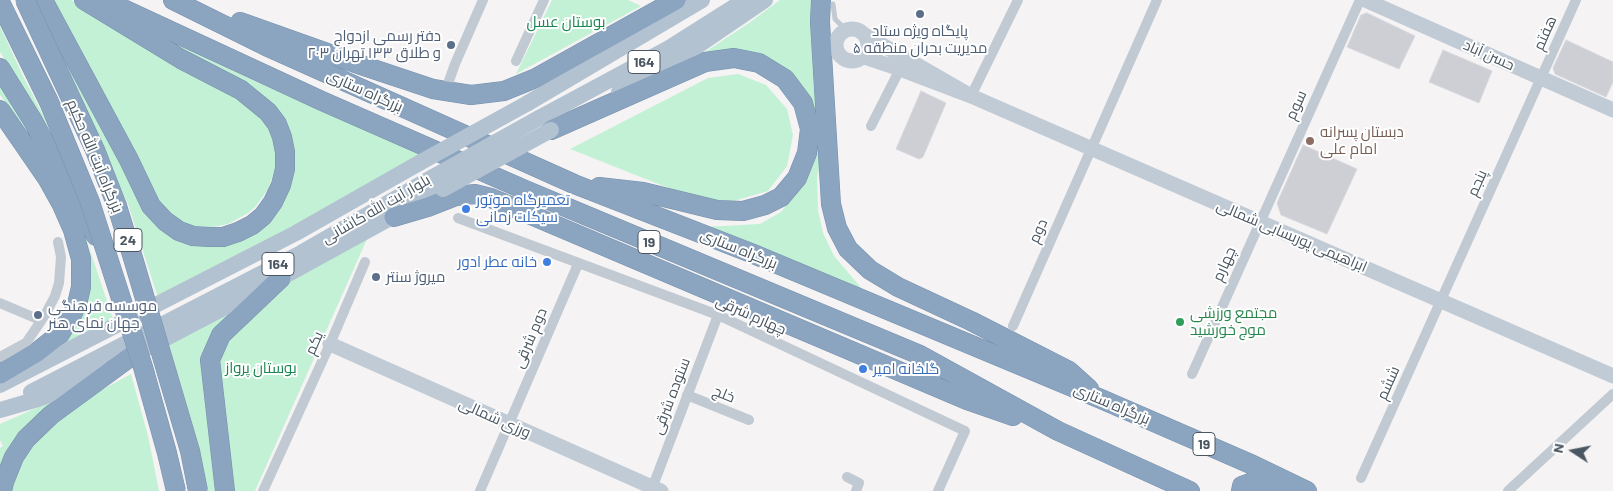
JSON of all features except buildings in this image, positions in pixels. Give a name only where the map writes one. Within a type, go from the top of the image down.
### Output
[{"type":"highway","name":"بزرگراه آیت الله حکیم","points":[[24,0],[94,150],[117,206],[184,432],[198,491]]},
{"type":"highway","points":[[44,1],[129,160],[151,206],[165,221],[192,236],[224,237],[252,225],[263,216],[273,202],[281,185],[285,169],[285,152],[282,136],[277,124],[268,112],[241,90],[181,59],[84,0]]},
{"type":"highway","name":"بزرگراه ستاری","points":[[104,0],[322,101],[525,190],[920,355],[1058,430],[1190,491]]},
{"type":"highway","name":"بزرگراه ستاری","points":[[173,0],[356,88],[574,184],[751,253],[1101,399],[1307,491]]},
{"type":"highway","points":[[202,14],[244,23],[360,66],[445,92],[471,95],[504,91],[536,78],[676,0]]},
{"type":"highway","name":"بزرگراه آیت الله حکیم","points":[[0,2],[49,102],[78,170],[109,257],[167,453],[176,491]]},
{"type":"highway","points":[[827,2],[821,40],[831,204],[837,228],[848,249],[870,270],[898,287],[971,321],[1069,371],[1101,399]]},
{"type":"highway","points":[[545,124],[705,62],[734,58],[759,63],[785,78],[803,103],[810,128],[807,154],[797,178],[781,197],[765,205],[743,212],[717,210],[643,192],[574,184]]},
{"type":"highway","points":[[0,68],[33,120],[109,257]]},
{"type":"highway","points":[[0,110],[47,178],[62,205],[81,258],[81,286],[78,300],[73,313],[60,334],[37,352],[0,374]]},
{"type":"highway","points":[[394,217],[456,196],[475,194],[491,198],[967,400],[1058,430]]},
{"type":"highway","points":[[224,491],[210,360],[221,335],[281,278]]},
{"type":"highway","points":[[2,491],[14,457],[26,439],[51,415],[133,355]]},
{"type":"highway","points":[[167,453],[167,491]]},
{"type":"highway","points":[[1241,491],[1242,486],[1253,482],[1266,484],[1280,491]]},
{"type":"main road","name":"بلوار آیت الله کاشانی","points":[[0,385],[296,233],[528,103],[702,0]]},
{"type":"main road","name":"164","points":[[545,124],[745,0]]},
{"type":"main road","points":[[0,409],[38,399],[70,387],[281,278],[394,217],[438,183],[545,124],[677,60],[765,0]]},
{"type":"main road","name":"بلوار آیت الله کاشانی","points":[[0,409],[300,252],[438,183]]},
{"type":"street","points":[[445,92],[483,0]]},
{"type":"street","points":[[516,61],[544,0]]},
{"type":"street","points":[[971,96],[1018,0]]},
{"type":"street","name":"دوم","points":[[1013,326],[1157,0]]},
{"type":"street","name":"سوم","points":[[1260,222],[1360,0]]},
{"type":"street","name":"حسن آباد","points":[[1365,0],[1613,110]]},
{"type":"street","name":"هفتم","points":[[1541,78],[1576,0]]},
{"type":"street","points":[[856,29],[865,35],[868,39],[868,49],[864,57],[849,62],[837,52],[836,42],[846,30],[856,29]]},
{"type":"street","name":"ابراهیمی پوربسابی شمالی","points":[[865,35],[971,96]]},
{"type":"street","name":"ابراهیمی پوربسابی شمالی","points":[[864,57],[971,96],[1613,376]]},
{"type":"street","points":[[870,126],[900,69]]},
{"type":"street","name":"پنجم","points":[[1441,301],[1541,78]]},
{"type":"street","name":"چهارم شرقی","points":[[458,218],[718,315],[965,431],[938,491]]},
{"type":"street","name":"چهارم","points":[[1192,374],[1260,222]]},
{"type":"street","points":[[0,357],[26,343],[55,296],[59,283],[61,257],[58,242]]},
{"type":"street","name":"یکم","points":[[263,491],[365,262]]},
{"type":"street","name":"دوم شرقی","points":[[480,491],[578,264]]},
{"type":"street","name":"ششم","points":[[1362,478],[1441,301]]},
{"type":"street","points":[[0,303],[40,320]]},
{"type":"street","name":"ستوده شرقی","points":[[654,490],[687,395],[718,315]]},
{"type":"street","name":"ورزی شمالی","points":[[330,344],[654,490]]},
{"type":"street","points":[[1508,491],[1613,394]]},
{"type":"street","name":"خلج","points":[[687,395],[749,420]]},
{"type":"street","points":[[848,477],[859,483],[856,491]]},
{"type":"lane","points":[[827,2],[835,19],[846,30]]},
{"type":"green space","points":[[35,0],[178,237],[270,217],[281,121],[127,21],[259,83],[421,154],[269,241],[158,298],[128,204],[44,26]]},
{"type":"green space","points":[[53,0],[71,0],[254,108],[274,136],[277,163],[268,189],[256,206],[248,213],[228,224],[208,228],[187,225],[165,212]]},
{"type":"green space","name":"بوستان عسل","points":[[552,0],[628,0],[641,6],[516,74]]},
{"type":"green space","points":[[780,0],[814,0],[822,157],[817,177],[818,210],[823,233],[834,256],[864,291],[704,227],[760,224],[781,212],[793,196],[808,96],[799,82],[789,71],[764,56],[696,58]]},
{"type":"green space","points":[[0,26],[22,74],[55,138],[0,52]]},
{"type":"green space","points":[[738,74],[766,85],[787,109],[793,135],[787,166],[768,191],[730,202],[699,200],[570,149],[708,78]]},
{"type":"green space","points":[[0,79],[7,90],[30,136],[0,95]]},
{"type":"green space","points":[[86,238],[113,319],[62,347],[53,346],[86,255]]},
{"type":"green space","name":"بوستان پرواز","points":[[367,239],[255,491],[231,491],[217,367],[224,343],[284,284]]},
{"type":"green space","points":[[243,305],[215,333],[218,491],[206,491],[198,450],[169,344]]},
{"type":"green space","points":[[131,374],[148,436],[159,491],[8,491],[25,450],[69,408]]},
{"type":"green space","points":[[84,387],[0,471],[0,448],[3,446],[0,440],[0,424]]},
{"type":"place","name":"پایگاه ویژه ستاد مدیریت بحران منطقه ۵","points":[[920,14]]},
{"type":"place","name":"دفتر رسمی ازدواج ۲۰۳ و طلاق ۱۳۳ تهران","points":[[451,45]]},
{"type":"place","name":"دبستان پسرانه امام علی","points":[[1310,141]]},
{"type":"place","name":"تعمیرگاه موتور سیکلت زمانی","points":[[466,209]]},
{"type":"place","name":"خانه عطر ادور","points":[[547,262]]},
{"type":"place","name":"میروژ سنتر","points":[[376,277]]},
{"type":"place","name":"موسسه فرهنگی جهان نمای هنر","points":[[38,315]]},
{"type":"place","name":"مجتمع ورزشی موج خورشید","points":[[1180,322]]},
{"type":"place","name":"گلخانه امیر","points":[[863,369]]}]
